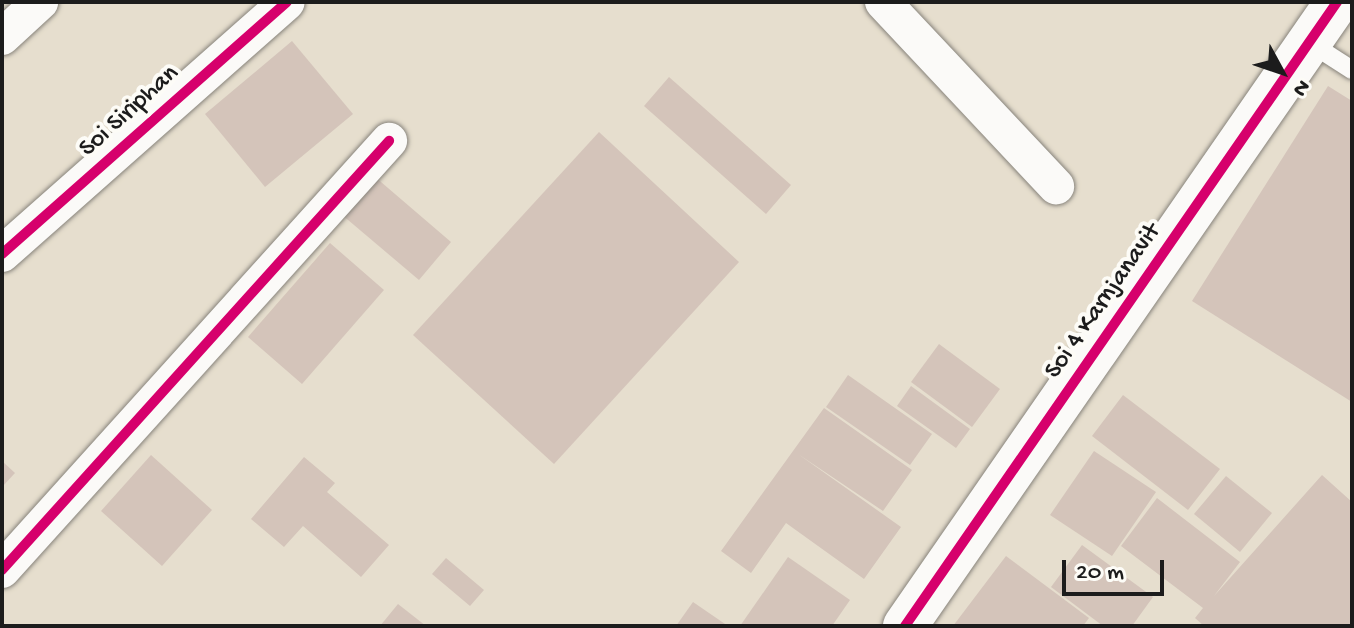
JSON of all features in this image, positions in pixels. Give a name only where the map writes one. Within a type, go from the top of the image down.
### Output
[{"type":"street","points":[[2,37],[40,2]]},
{"type":"street","name":"Soi Siriphan","points":[[2,254],[287,2]]},
{"type":"street","points":[[883,2],[1056,186]]},
{"type":"street","name":"Soi 4 Karnjanavit","points":[[905,626],[1337,2]]},
{"type":"street","points":[[2,570],[389,141]]},
{"type":"lane","points":[[1310,43],[1352,70]]},
{"type":"building","points":[[292,41],[353,114],[265,187],[205,114]]},
{"type":"building","points":[[669,77],[791,185],[766,214],[644,106]]},
{"type":"building","points":[[1328,86],[1352,101],[1352,402],[1192,301]]},
{"type":"building","points":[[599,132],[739,262],[554,464],[413,335]]},
{"type":"building","points":[[374,176],[451,242],[419,280],[341,214]]},
{"type":"building","points":[[330,243],[384,290],[302,384],[248,337]]},
{"type":"building","points":[[939,344],[1000,389],[972,427],[911,382]]},
{"type":"building","points":[[848,375],[932,434],[910,465],[826,407]]},
{"type":"building","points":[[911,386],[970,429],[956,448],[897,406]]},
{"type":"building","points":[[1123,395],[1220,469],[1188,510],[1092,436]]},
{"type":"building","points":[[824,408],[912,470],[883,511],[798,454],[901,527],[864,579],[786,523],[751,573],[721,551]]},
{"type":"building","points":[[1094,451],[1156,492],[1112,556],[1050,515]]},
{"type":"building","points":[[151,455],[212,510],[162,566],[101,511]]},
{"type":"building","points":[[304,457],[335,483],[327,492],[389,545],[361,577],[303,526],[284,547],[251,519]]},
{"type":"building","points":[[2,461],[15,473],[2,487]]},
{"type":"building","points":[[1322,475],[1352,502],[1352,626],[1204,626],[1195,618],[1203,608],[1121,546],[1157,498],[1240,562],[1214,596]]},
{"type":"building","points":[[1226,476],[1272,513],[1240,552],[1194,514]]},
{"type":"building","points":[[1082,545],[1153,597],[1132,626],[1103,626],[1051,587]]},
{"type":"building","points":[[1006,556],[1089,618],[1083,626],[953,626]]},
{"type":"building","points":[[788,557],[850,600],[832,626],[740,626]]},
{"type":"building","points":[[446,558],[484,590],[470,606],[432,574]]},
{"type":"building","points":[[693,602],[728,626],[676,626]]},
{"type":"building","points":[[398,604],[426,626],[380,626]]},
{"type":"cycle path","points":[[2,254],[287,2]]},
{"type":"cycle path","points":[[905,626],[1337,2]]},
{"type":"cycle path","points":[[2,570],[389,141]]}]
